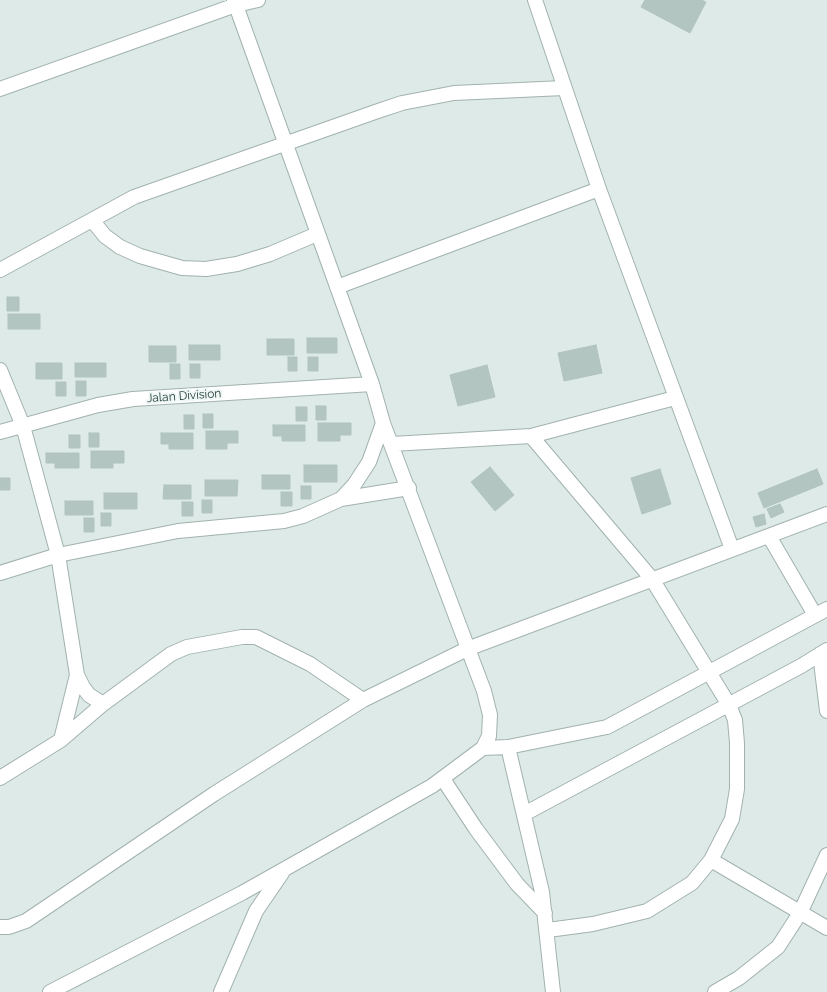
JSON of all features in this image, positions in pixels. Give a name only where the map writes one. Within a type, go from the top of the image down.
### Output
[{"type":"street","points":[[0,89],[235,2],[258,0]]},
{"type":"street","points":[[535,0],[599,189],[732,549]]},
{"type":"street","points":[[50,992],[242,893],[443,779],[483,748],[490,736],[490,715],[484,691],[383,423],[372,384],[235,2]]},
{"type":"street","points":[[0,270],[134,197],[284,142],[386,108],[454,93],[564,88]]},
{"type":"street","points":[[337,286],[599,189]]},
{"type":"street","points":[[92,220],[104,236],[120,247],[147,258],[182,268],[206,269],[237,264],[270,254],[317,234]]},
{"type":"street","points":[[0,370],[23,426],[58,555],[77,675],[83,687],[90,695],[103,704]]},
{"type":"street","name":"Jalan Division","points":[[0,432],[98,405],[132,399],[372,384]]},
{"type":"street","points":[[392,444],[531,436],[675,398]]},
{"type":"street","points":[[341,499],[358,480],[369,462],[383,423]]},
{"type":"street","points":[[531,436],[652,579],[729,705],[737,731],[737,789],[732,819],[711,860],[692,883],[647,911],[593,924],[548,930]]},
{"type":"street","points":[[0,573],[58,555],[178,531],[284,521],[303,516],[341,499],[409,488]]},
{"type":"street","points":[[0,927],[9,927],[26,921],[191,809],[363,700],[467,649],[827,514]]},
{"type":"street","points":[[483,748],[508,747],[607,728],[821,612],[769,536]]},
{"type":"street","points":[[0,778],[61,740],[103,704],[178,650],[249,636],[264,640],[310,664],[363,700]]},
{"type":"street","points":[[524,814],[729,705],[823,652],[827,711]]},
{"type":"street","points":[[61,740],[68,719],[77,675]]},
{"type":"street","points":[[508,747],[548,930],[553,992]]},
{"type":"street","points":[[443,779],[512,876],[545,914]]},
{"type":"street","points":[[715,992],[739,978],[778,947],[800,913],[827,855]]},
{"type":"street","points":[[711,860],[827,928]]},
{"type":"street","points":[[221,992],[256,911],[284,869]]},
{"type":"street","points":[[242,893],[256,911]]},
{"type":"building","points":[[645,0],[701,0],[706,2],[690,33],[641,7]]},
{"type":"building","points":[[7,297],[19,297],[19,311],[7,311]]},
{"type":"building","points":[[8,314],[40,314],[40,329],[8,329]]},
{"type":"building","points":[[307,338],[337,338],[337,353],[307,353]]},
{"type":"building","points":[[267,339],[294,339],[294,355],[267,355]]},
{"type":"building","points":[[189,345],[220,345],[220,360],[189,360]]},
{"type":"building","points":[[596,345],[602,373],[564,381],[558,353]]},
{"type":"building","points":[[149,346],[176,346],[176,362],[149,362]]},
{"type":"building","points":[[288,357],[297,357],[297,371],[288,371]]},
{"type":"building","points":[[308,357],[318,357],[318,371],[308,371]]},
{"type":"building","points":[[36,363],[62,363],[62,379],[36,379]]},
{"type":"building","points":[[75,363],[106,363],[106,377],[75,377]]},
{"type":"building","points":[[170,364],[180,364],[180,379],[170,379]]},
{"type":"building","points":[[190,364],[200,364],[200,378],[190,378]]},
{"type":"building","points":[[487,365],[495,397],[458,406],[450,375]]},
{"type":"building","points":[[76,381],[86,381],[86,396],[76,396]]},
{"type":"building","points":[[56,382],[66,382],[66,396],[56,396]]},
{"type":"building","points":[[316,406],[326,406],[326,420],[316,420]]},
{"type":"building","points":[[296,407],[307,407],[307,421],[296,421]]},
{"type":"building","points":[[203,414],[213,414],[213,428],[203,428]]},
{"type":"building","points":[[184,415],[194,415],[194,429],[184,429]]},
{"type":"building","points":[[318,423],[351,423],[351,435],[340,435],[340,441],[318,441]]},
{"type":"building","points":[[273,425],[305,425],[305,441],[282,441],[282,436],[273,436]]},
{"type":"building","points":[[206,431],[238,431],[238,443],[227,443],[227,449],[206,449]]},
{"type":"building","points":[[89,433],[99,433],[99,447],[89,447]]},
{"type":"building","points":[[161,433],[193,433],[193,449],[169,449],[169,444],[161,444]]},
{"type":"building","points":[[69,435],[80,435],[80,448],[69,448]]},
{"type":"building","points":[[91,451],[124,451],[124,463],[113,463],[113,468],[91,468]]},
{"type":"building","points":[[46,453],[79,453],[79,468],[55,468],[55,463],[46,463]]},
{"type":"building","points":[[304,465],[337,465],[337,482],[304,482]]},
{"type":"building","points":[[490,467],[514,495],[495,511],[471,482]]},
{"type":"building","points":[[660,469],[671,504],[642,514],[631,478]]},
{"type":"building","points":[[817,469],[823,484],[764,508],[758,493]]},
{"type":"building","points":[[262,475],[290,475],[290,489],[262,489]]},
{"type":"building","points":[[0,478],[10,478],[10,490],[0,490]]},
{"type":"building","points":[[205,480],[238,480],[237,496],[205,496]]},
{"type":"building","points":[[164,485],[191,485],[191,499],[163,499]]},
{"type":"building","points":[[301,486],[311,486],[311,499],[301,499]]},
{"type":"building","points":[[281,492],[292,492],[292,506],[281,506]]},
{"type":"building","points":[[104,493],[137,493],[137,509],[104,509]]},
{"type":"building","points":[[202,500],[212,500],[212,513],[202,513]]},
{"type":"building","points":[[65,501],[93,501],[93,515],[65,515]]},
{"type":"building","points":[[182,502],[193,502],[193,516],[182,516]]},
{"type":"building","points":[[780,504],[784,512],[771,518],[767,509]]},
{"type":"building","points":[[101,513],[111,513],[111,526],[101,526]]},
{"type":"building","points":[[764,514],[766,524],[756,527],[753,517]]},
{"type":"building","points":[[84,518],[94,518],[94,532],[84,532]]}]
